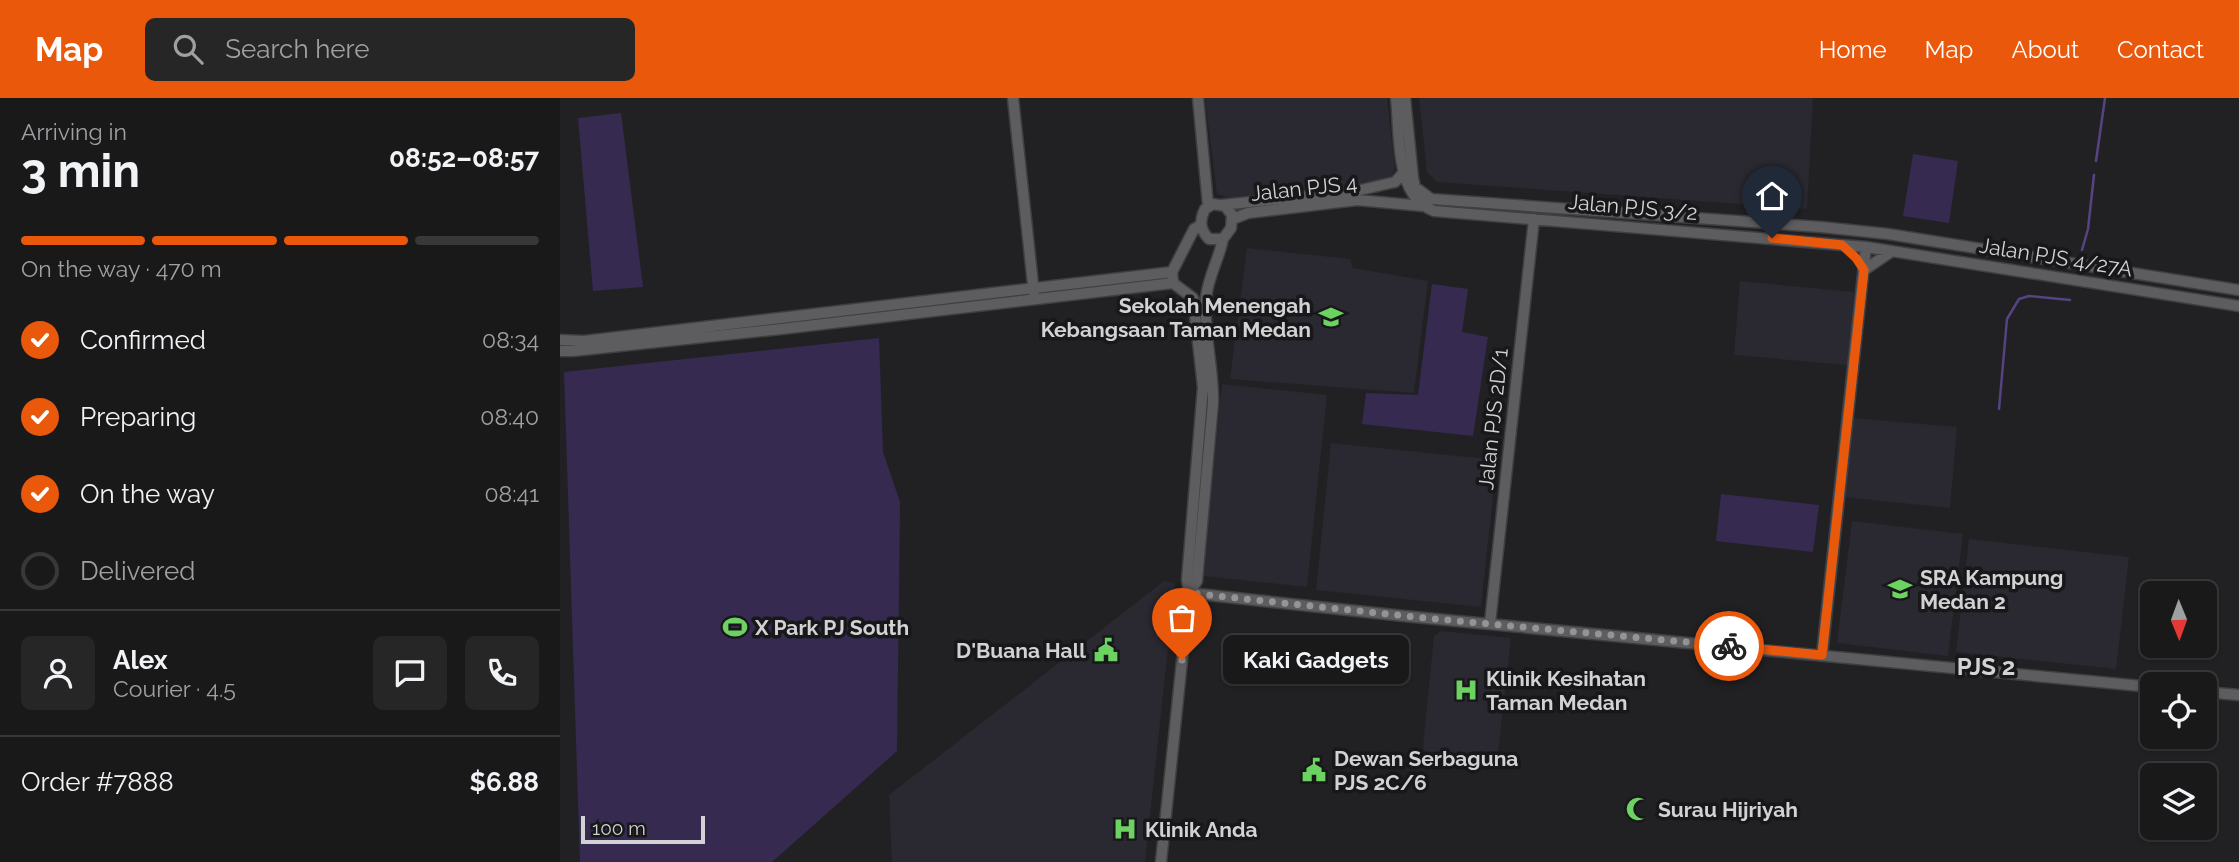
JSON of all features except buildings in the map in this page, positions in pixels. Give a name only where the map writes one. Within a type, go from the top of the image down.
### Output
[{"type":"street","points":[[1013,98],[1034,294]]},
{"type":"street","points":[[1198,98],[1208,205],[1202,214],[1201,225],[1209,239],[1223,239]]},
{"type":"street","points":[[1396,98],[1403,173],[1423,206]]},
{"type":"street","points":[[1405,98],[1415,189]]},
{"type":"street","name":"Jalan PJS 4","points":[[1221,205],[1356,191],[1395,182],[1403,173]]},
{"type":"street","name":"Jalan PJS 3/2","points":[[1415,189],[1431,199],[1888,234]]},
{"type":"street","points":[[1751,193],[1758,210],[1771,224]]},
{"type":"street","name":"Jalan PJS 4","points":[[1233,219],[1248,213],[1357,200],[1423,206]]},
{"type":"street","points":[[1189,593],[1197,581],[1214,386],[1205,316],[1207,285],[1233,219],[1230,212],[1221,205],[1208,205]]},
{"type":"street","name":"Jalan PJS 3/2","points":[[1423,206],[1434,211],[1457,214],[1866,247]]},
{"type":"street","name":"Jalan PJS 2D/1","points":[[1490,623],[1534,219]]},
{"type":"street","points":[[1173,278],[1194,229],[1201,225]]},
{"type":"street","name":"Jalan PJS 4/27A","points":[[1888,234],[2239,290]]},
{"type":"street","points":[[1842,245],[1864,270]]},
{"type":"street","points":[[1822,655],[1866,247]]},
{"type":"street","name":"Jalan PJS 4/27A","points":[[1866,247],[2239,306]]},
{"type":"street","points":[[1864,270],[1892,251]]},
{"type":"street","points":[[2118,286],[2127,282],[2121,271]]},
{"type":"street","points":[[2160,293],[2152,285],[2161,277]]},
{"type":"street","points":[[560,340],[584,341],[1173,278]]},
{"type":"street","points":[[1161,862],[1189,593],[1187,580],[1203,387],[1193,298],[1173,278]]},
{"type":"street","points":[[560,351],[781,330],[1034,294]]},
{"type":"street","points":[[1189,593],[2140,686]]},
{"type":"street","points":[[2217,693],[2239,695]]},
{"type":"shaded area","points":[[1205,98],[1387,98],[1395,169],[1389,180],[1228,198],[1217,194]]},
{"type":"shaded area","points":[[1419,98],[1813,98],[1807,209],[1437,182],[1427,172]]},
{"type":"shaded area","points":[[621,113],[643,287],[593,291],[578,118]]},
{"type":"shaded area","points":[[1913,154],[1958,161],[1949,223],[1903,216]]},
{"type":"shaded area","name":"Sekolah Menengah Kebangsaan Taman Medan","points":[[1247,248],[1350,259],[1353,268],[1428,281],[1414,393],[1230,379]]},
{"type":"shaded area","points":[[1740,281],[1854,292],[1847,365],[1734,355]]},
{"type":"shaded area","points":[[1432,284],[1468,289],[1462,332],[1488,337],[1473,436],[1362,424],[1366,393],[1418,395]]},
{"type":"shaded area","name":"X Park PJ South","points":[[879,338],[883,452],[900,502],[897,751],[772,862],[580,862],[564,372]]},
{"type":"shaded area","points":[[1222,384],[1327,395],[1307,587],[1202,576]]},
{"type":"shaded area","points":[[1852,418],[1957,427],[1950,508],[1843,497]]},
{"type":"shaded area","points":[[1331,443],[1497,460],[1481,607],[1316,590]]},
{"type":"shaded area","points":[[1721,494],[1819,505],[1813,552],[1716,541]]},
{"type":"shaded area","name":"SRA Kampung Medan 2","points":[[1852,521],[1963,534],[1948,656],[1837,643]]},
{"type":"shaded area","points":[[1969,539],[2129,557],[2116,669],[1956,652]]},
{"type":"shaded area","points":[[1164,581],[1175,583],[1145,862],[892,862],[889,795]]},
{"type":"shaded area","name":"Klinik Kesihatan Taman Medan","points":[[1441,631],[1511,638],[1497,762],[1429,756],[1423,747],[1434,636]]},
{"type":"waterway","points":[[2096,161],[2105,98]]},
{"type":"waterway","points":[[2082,250],[2088,229],[2094,175]]},
{"type":"waterway","points":[[1999,409],[2007,319],[2019,299],[2029,296],[2070,300]]},
{"type":"way so far","points":[[1182,660],[1189,593],[1729,646]]},
{"type":"place","name":"Sekolah Menengah Kebangsaan Taman Medan","points":[[1331,317]]},
{"type":"place","name":"SRA Kampung Medan 2","points":[[1900,589]]},
{"type":"place","name":"X Park PJ South","points":[[735,627]]},
{"type":"place","name":"D'Buana Hall","points":[[1106,650]]},
{"type":"place","name":"Kaki Gadgets","points":[[1182,660]]},
{"type":"place","name":"Klinik Kesihatan Taman Medan","points":[[1466,690]]},
{"type":"place","name":"Dewan Serbaguna PJS 2C/6","points":[[1314,770]]},
{"type":"place","name":"Surau Hijriyah","points":[[1638,809]]},
{"type":"place","name":"Klinik Anda","points":[[1125,829]]},
{"type":"district","name":"PJS 2","points":[[1986,666]]},
{"type":"route","points":[[1729,646],[1822,655],[1864,270],[1842,245],[1772,238]]}]
